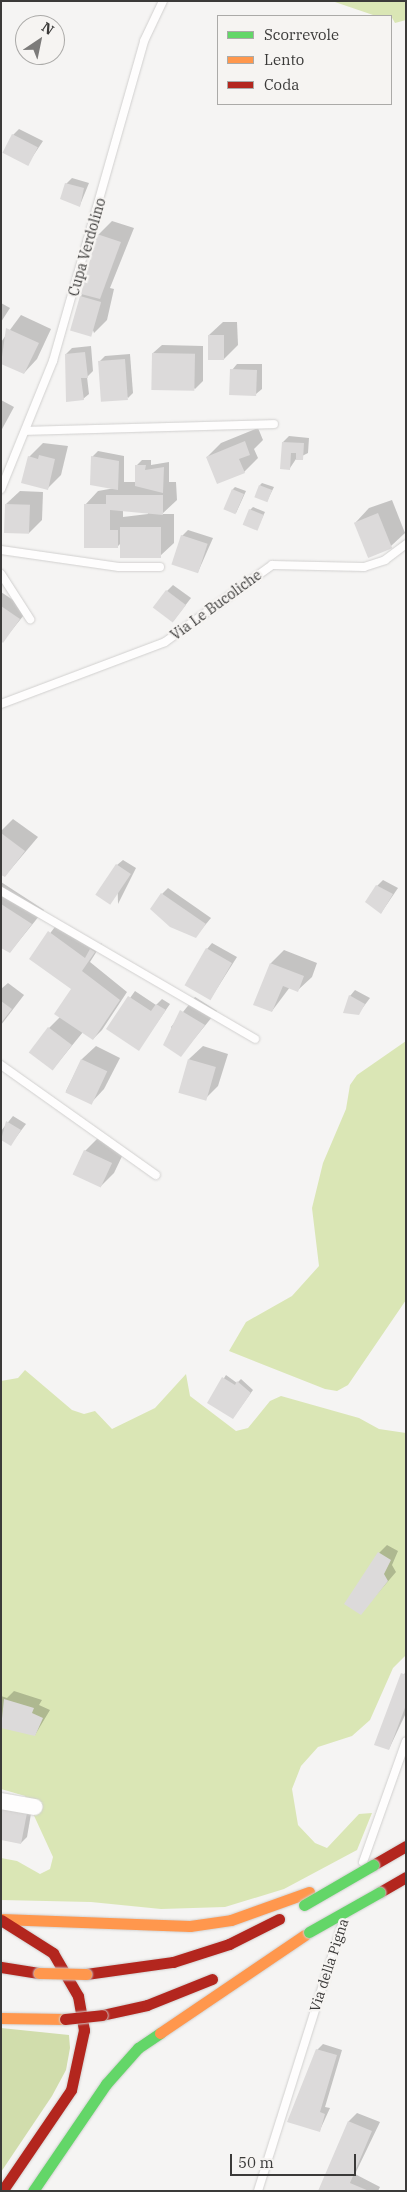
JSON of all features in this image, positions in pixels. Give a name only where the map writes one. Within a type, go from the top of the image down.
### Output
[{"type":"highway","points":[[1,1967],[39,1973],[86,1974],[173,1962],[229,1944],[304,1905],[401,1849]]},
{"type":"highway","points":[[1,1920],[62,1918],[190,1926],[239,1918],[309,1892],[373,1865]]},
{"type":"highway","points":[[33,2191],[106,2084],[138,2048],[307,1934],[406,1877]]},
{"type":"highway","points":[[1,1920],[53,1953],[78,1996],[84,2030],[81,2060],[70,2090],[2,2191]]},
{"type":"highway","points":[[1,2018],[65,2019],[102,2015],[178,1995],[307,1934]]},
{"type":"street","points":[[1,1801],[34,1808]]},
{"type":"lane","name":"Cupa Verdolino","points":[[1,489],[26,431],[69,311],[144,41],[163,1]]},
{"type":"lane","points":[[26,431],[274,424]]},
{"type":"lane","name":"Via Le Bucoliche","points":[[1,704],[165,642],[272,565],[364,567],[385,560],[406,544]]},
{"type":"lane","points":[[1,550],[119,567],[160,567]]},
{"type":"lane","points":[[1,574],[30,620]]},
{"type":"lane","points":[[1,891],[255,1039]]},
{"type":"lane","points":[[1,1065],[156,1175]]},
{"type":"lane","points":[[355,1884],[406,1741]]},
{"type":"lane","name":"Via della Pigna","points":[[258,2191],[352,1894]]},
{"type":"green space","points":[[332,1],[406,1],[406,20],[395,23],[392,15],[373,15]]},
{"type":"green space","points":[[406,1041],[406,1300],[348,1385],[337,1391],[325,1389],[229,1351],[246,1322],[292,1296],[319,1266],[312,1208],[323,1163],[346,1109],[350,1085],[357,1075]]},
{"type":"green space","points":[[25,1370],[72,1410],[84,1414],[95,1411],[112,1429],[155,1408],[186,1374],[190,1396],[236,1431],[248,1428],[270,1401],[281,1396],[359,1418],[379,1429],[406,1433],[406,1655],[393,1668],[370,1720],[352,1736],[318,1747],[301,1766],[292,1789],[298,1825],[315,1843],[327,1848],[359,1814],[372,1813],[357,1850],[284,1889],[225,1907],[161,1909],[91,1902],[1,1900],[1,1858],[17,1861],[40,1874],[50,1869],[53,1857],[25,1796],[1,1789],[1,1381],[18,1378]]},
{"type":"green space","points":[[1,2028],[69,2035],[70,2048],[66,2070],[52,2096],[1,2172]]},
{"type":"building","points":[[12,134],[38,147],[28,166],[2,153]]},
{"type":"building","points":[[65,183],[84,188],[80,207],[60,199]]},
{"type":"building","points":[[97,234],[121,242],[100,299],[81,294]]},
{"type":"building","points":[[80,296],[101,302],[91,337],[70,331]]},
{"type":"building","points":[[6,328],[39,343],[24,374],[1,364]]},
{"type":"building","points":[[208,335],[224,335],[224,360],[208,360]]},
{"type":"building","points":[[85,352],[88,378],[81,378],[84,400],[66,402],[65,354]]},
{"type":"building","points":[[152,353],[195,354],[194,391],[151,390]]},
{"type":"building","points":[[125,359],[128,400],[101,402],[98,361]]},
{"type":"building","points":[[230,369],[257,370],[256,396],[229,395]]},
{"type":"building","points":[[245,441],[250,455],[239,459],[245,473],[217,484],[206,457]]},
{"type":"building","points":[[282,442],[304,443],[303,460],[296,460],[296,453],[291,453],[290,470],[280,469]]},
{"type":"building","points":[[39,455],[55,459],[48,490],[21,483],[28,456],[38,459]]},
{"type":"building","points":[[91,456],[119,461],[118,490],[90,485]]},
{"type":"building","points":[[135,465],[146,465],[145,470],[164,467],[163,493],[135,486]]},
{"type":"building","points":[[259,485],[272,490],[267,502],[254,497]]},
{"type":"building","points":[[232,489],[244,494],[235,514],[223,509]]},
{"type":"building","points":[[106,495],[163,495],[163,515],[110,510],[110,530],[118,530],[118,548],[84,548],[84,504],[106,504]]},
{"type":"building","points":[[5,504],[30,505],[29,534],[4,533]]},
{"type":"building","points":[[249,509],[264,515],[257,531],[243,525]]},
{"type":"building","points":[[378,513],[392,548],[368,558],[354,523]]},
{"type":"building","points":[[120,527],[161,527],[161,558],[120,558]]},
{"type":"building","points":[[181,535],[208,544],[198,573],[171,564]]},
{"type":"building","points":[[166,590],[186,605],[173,623],[153,608]]},
{"type":"building","points":[[1,606],[20,619],[3,643],[1,641]]},
{"type":"building","points":[[1,833],[25,851],[5,877],[1,875]]},
{"type":"building","points":[[116,864],[131,874],[110,905],[95,895]]},
{"type":"building","points":[[376,885],[393,894],[381,914],[365,902]]},
{"type":"building","points":[[161,893],[206,924],[196,938],[170,927],[150,909]]},
{"type":"building","points":[[1,904],[32,924],[10,953],[1,948]]},
{"type":"building","points":[[48,931],[85,958],[90,949],[95,952],[82,971],[120,1000],[93,1040],[54,1014],[71,989],[29,959]]},
{"type":"building","points":[[206,948],[232,963],[210,1000],[184,985]]},
{"type":"building","points":[[270,963],[304,976],[298,992],[283,986],[272,1012],[253,1005]]},
{"type":"building","points":[[349,995],[365,1004],[359,1015],[343,1013]]},
{"type":"building","points":[[128,996],[151,1011],[156,1004],[166,1010],[139,1051],[106,1029]]},
{"type":"building","points":[[1,1001],[12,1009],[1,1023]]},
{"type":"building","points":[[180,1010],[205,1025],[181,1057],[163,1045]]},
{"type":"building","points":[[48,1027],[72,1045],[53,1071],[29,1053]]},
{"type":"building","points":[[81,1059],[107,1071],[92,1105],[65,1093]]},
{"type":"building","points":[[188,1059],[216,1067],[206,1101],[178,1093]]},
{"type":"building","points":[[6,1121],[21,1130],[11,1146],[1,1140]]},
{"type":"building","points":[[84,1150],[112,1163],[101,1188],[73,1174]]},
{"type":"building","points":[[222,1377],[235,1385],[237,1381],[251,1393],[233,1419],[207,1403]]},
{"type":"building","points":[[378,1552],[391,1560],[384,1574],[388,1581],[361,1615],[344,1604]]},
{"type":"building","points":[[401,1673],[406,1675],[406,1705],[389,1750],[374,1745]]},
{"type":"building","points":[[4,1699],[34,1708],[32,1713],[43,1718],[35,1736],[1,1728]]},
{"type":"building","points":[[1,1806],[27,1813],[21,1844],[1,1840]]},
{"type":"building","points":[[316,2049],[337,2055],[320,2112],[325,2114],[320,2132],[287,2122]]},
{"type":"building","points":[[348,2121],[372,2131],[350,2183],[369,2191],[318,2191]]},
{"type":"traffic: fast","points":[[304,1905],[373,1865]]},
{"type":"traffic: fast","points":[[309,1932],[380,1892]]},
{"type":"traffic: fast","points":[[33,2191],[106,2084],[138,2048],[160,2033]]},
{"type":"traffic: slow","points":[[1,1919],[190,1926],[231,1920],[309,1892]]},
{"type":"traffic: slow","points":[[160,2033],[305,1935]]},
{"type":"traffic: slow","points":[[39,1973],[86,1974]]},
{"type":"traffic: slow","points":[[1,2018],[65,2019]]},
{"type":"traffic: jam","points":[[373,1865],[406,1846]]},
{"type":"traffic: jam","points":[[380,1892],[406,1877]]},
{"type":"traffic: jam","points":[[86,1974],[173,1962],[229,1944],[279,1919]]},
{"type":"traffic: jam","points":[[1,1920],[53,1953],[78,1996],[84,2030],[71,2090],[2,2191]]},
{"type":"traffic: jam","points":[[1,1967],[39,1973]]},
{"type":"traffic: jam","points":[[102,2015],[147,2005],[212,1979]]},
{"type":"traffic: jam","points":[[65,2019],[102,2015]]}]
